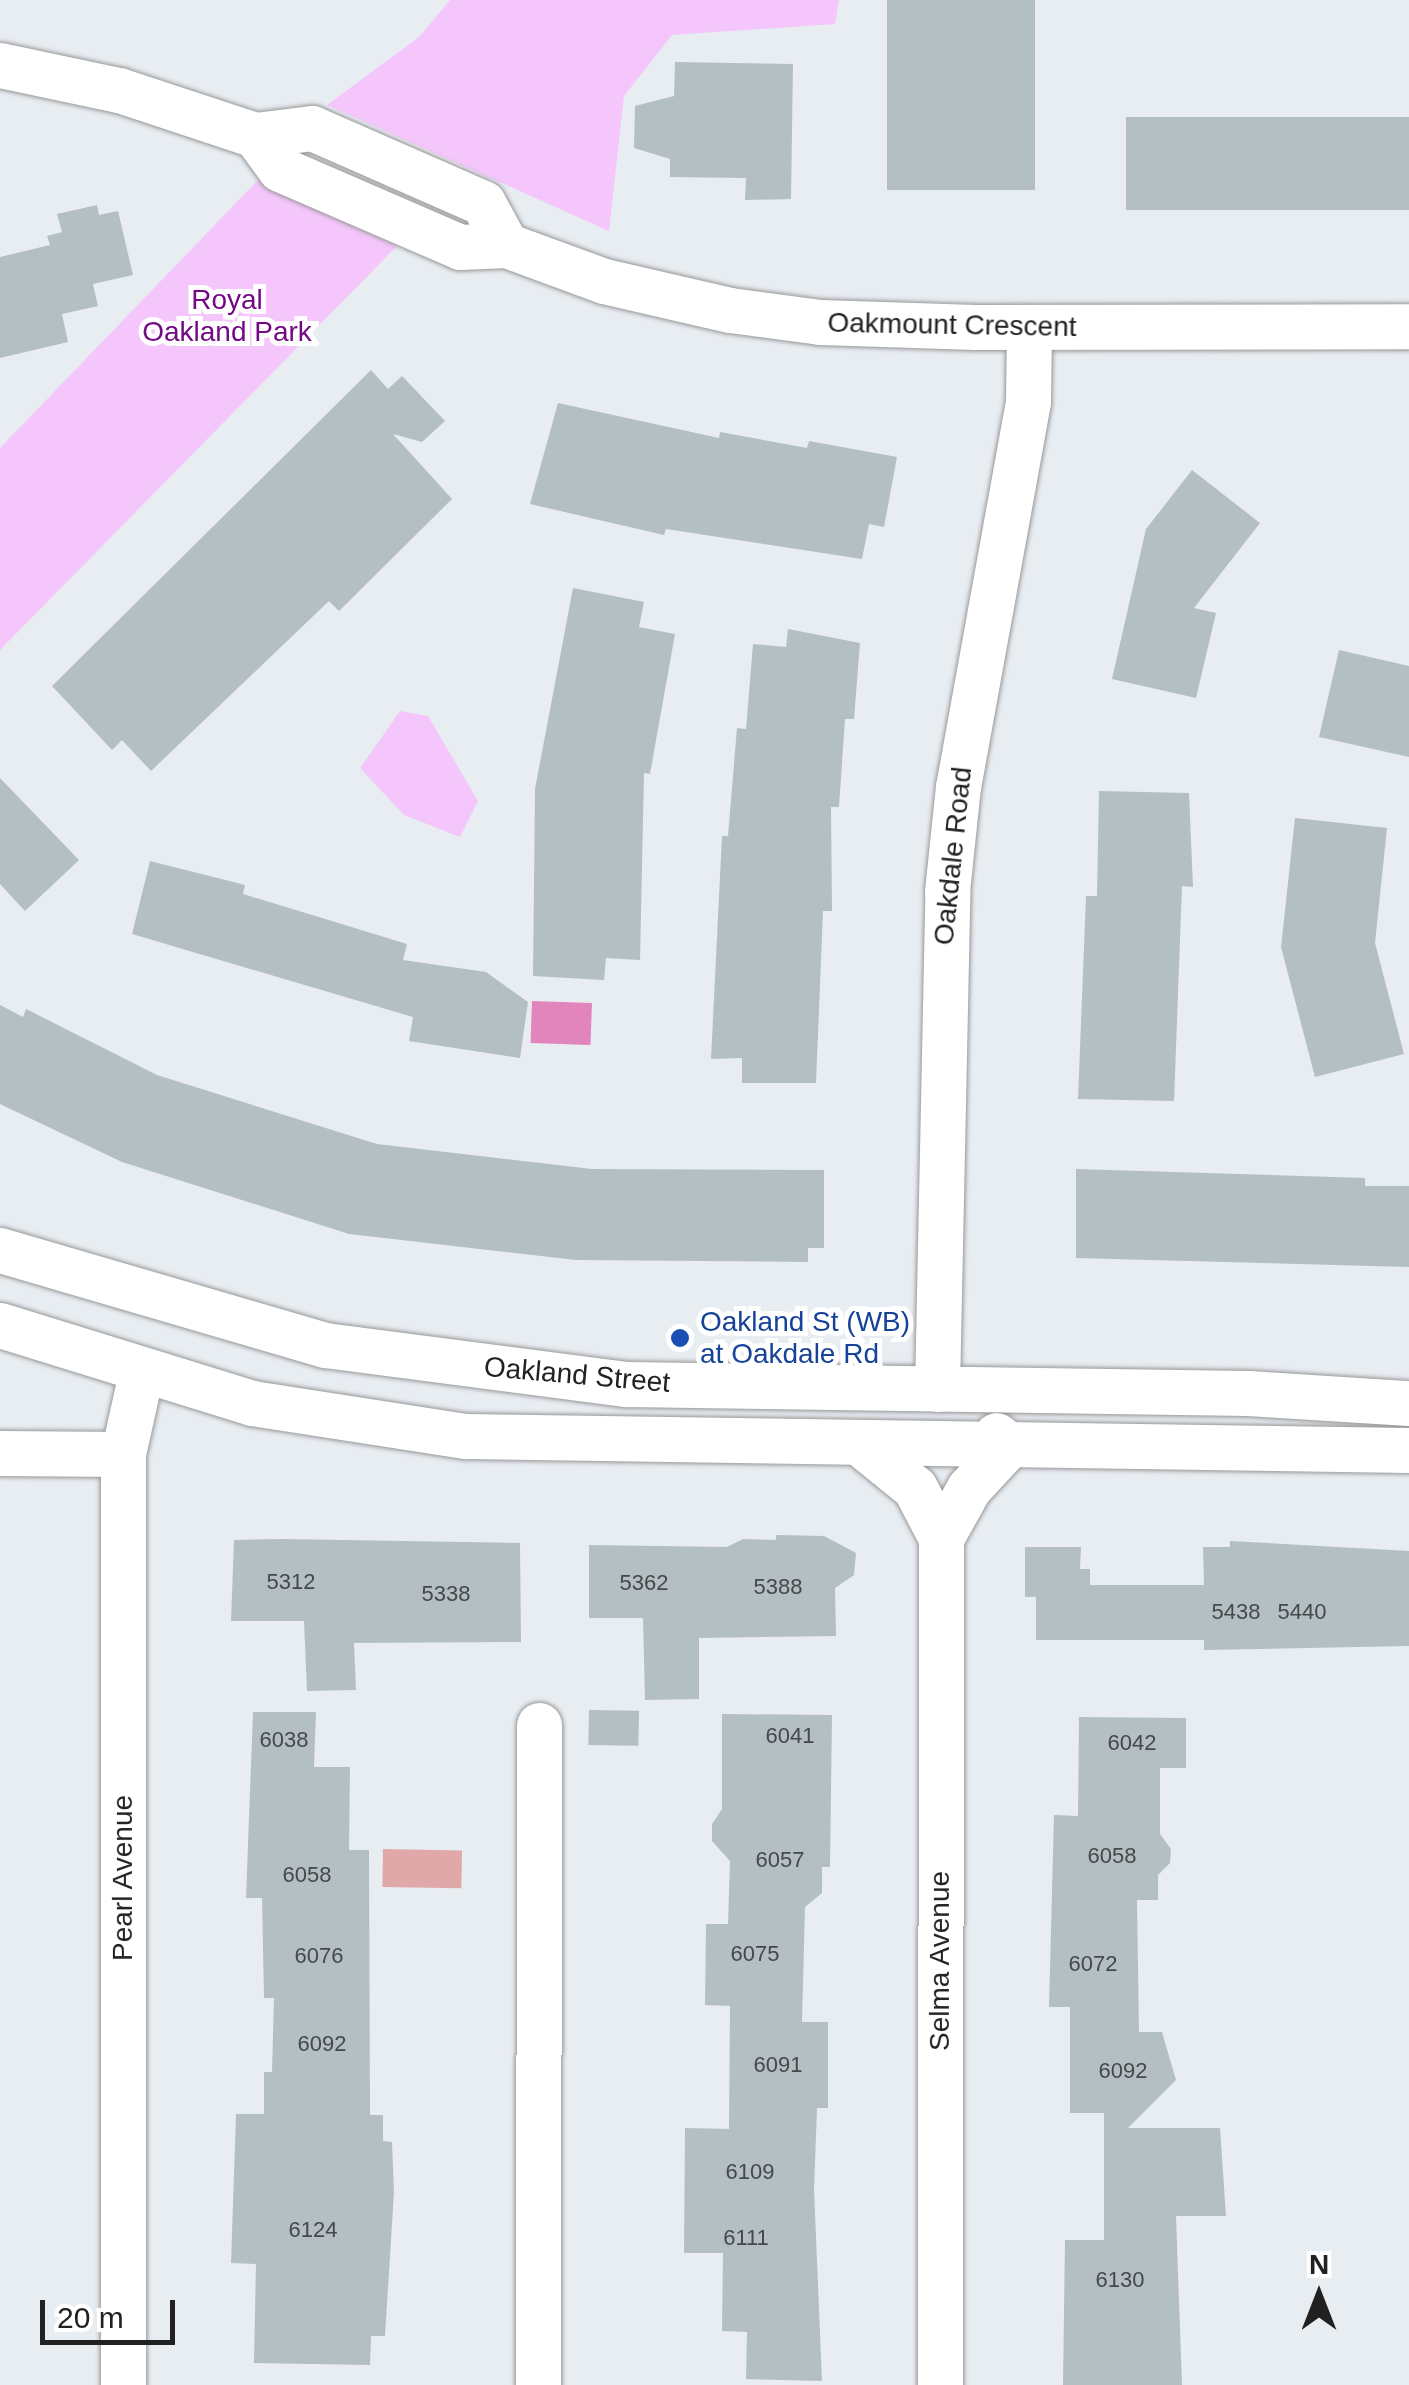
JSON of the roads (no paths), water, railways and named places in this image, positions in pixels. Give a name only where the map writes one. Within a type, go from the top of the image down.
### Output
[{"type":"street","name":"Oakmount Crescent","points":[[0,65],[119,90],[254,135],[280,169],[460,247],[506,245],[664,298],[760,314],[1029,328],[1409,326]]},
{"type":"street","name":"Oakdale Road","points":[[936,1389],[947,891],[958,787],[1028,401],[1029,328]]},
{"type":"street","name":"Oakland Street","points":[[0,1250],[254,1326],[402,1358],[626,1384],[1248,1393],[1409,1403]]},
{"type":"street","points":[[0,1325],[141,1373],[252,1403],[420,1432],[579,1442],[1409,1450]]},
{"type":"street","name":"Pearl Avenue","points":[[123,2385],[123,1454],[141,1373]]},
{"type":"street","points":[[862,1445],[922,1407],[936,1389],[1009,1445]]},
{"type":"street","name":"Selma Avenue","points":[[862,1445],[915,1488],[940,1538],[940,2385]]},
{"type":"street","points":[[940,1538],[969,1488],[1009,1445]]},
{"type":"street","points":[[0,1452],[123,1454]]},
{"type":"street","points":[[538,1725],[538,2385]]},
{"type":"place","name":"Oakland St (WB) at Oakdale Rd","points":[[680,1338]]},
{"type":"park label","name":"Royal Oakland Park","points":[[227,316]]}]
